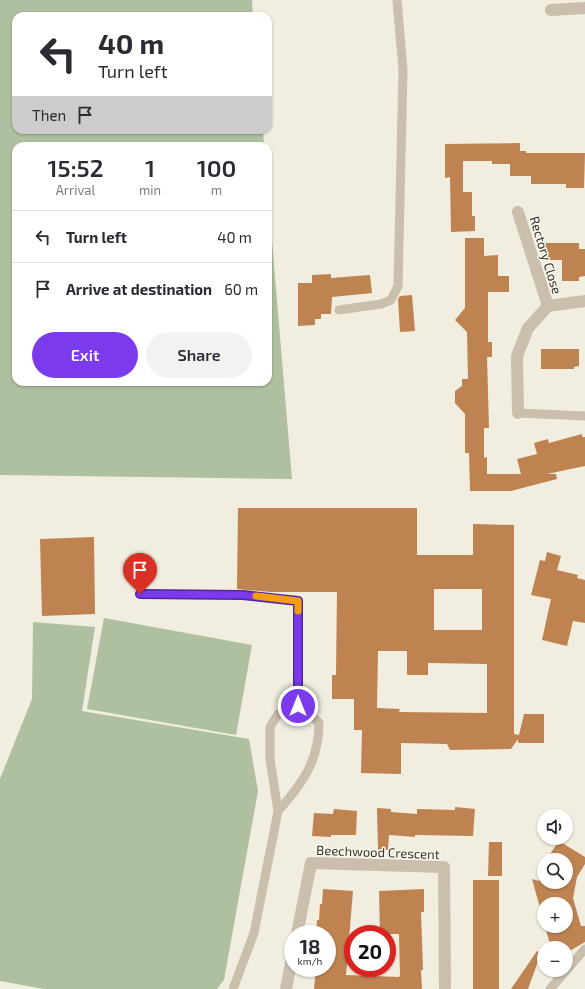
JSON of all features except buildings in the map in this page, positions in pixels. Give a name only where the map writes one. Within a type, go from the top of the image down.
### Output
[{"type":"street","points":[[551,10],[585,8]]},
{"type":"street","name":"Rectory Close","points":[[518,212],[548,306]]},
{"type":"street","name":"Rectory Close","points":[[518,413],[517,356],[528,328],[548,306],[585,301]]},
{"type":"street","name":"Beechwood Crescent","points":[[299,925],[311,863],[444,867],[445,989]]},
{"type":"street","points":[[286,989],[288,977]]},
{"type":"lane","points":[[338,310],[381,304],[391,300],[398,286],[403,70],[397,0]]},
{"type":"lane","points":[[518,413],[585,416]]},
{"type":"lane","points":[[140,594],[243,595],[298,601],[298,706]]},
{"type":"lane","points":[[233,989],[254,933],[278,811],[270,759],[270,727],[278,714],[298,706]]},
{"type":"lane","points":[[278,811],[299,787],[306,775],[317,748],[319,723],[310,714],[298,706]]},
{"type":"lane","points":[[550,989],[585,950]]},
{"type":"green space","points":[[0,0],[252,0],[253,12],[12,12],[12,134],[263,134],[264,142],[12,142],[12,386],[272,386],[272,242],[292,479],[0,475]]},
{"type":"green space","points":[[104,618],[252,645],[236,735],[87,709]]},
{"type":"green space","points":[[33,622],[95,627],[82,711],[249,739],[258,791],[224,980],[217,989],[44,989],[0,981],[0,779],[32,699]]},
{"type":"slow traffic","points":[[256,596],[298,601],[298,611]]},
{"type":"route","points":[[140,594],[243,595],[298,601],[298,706]]}]
